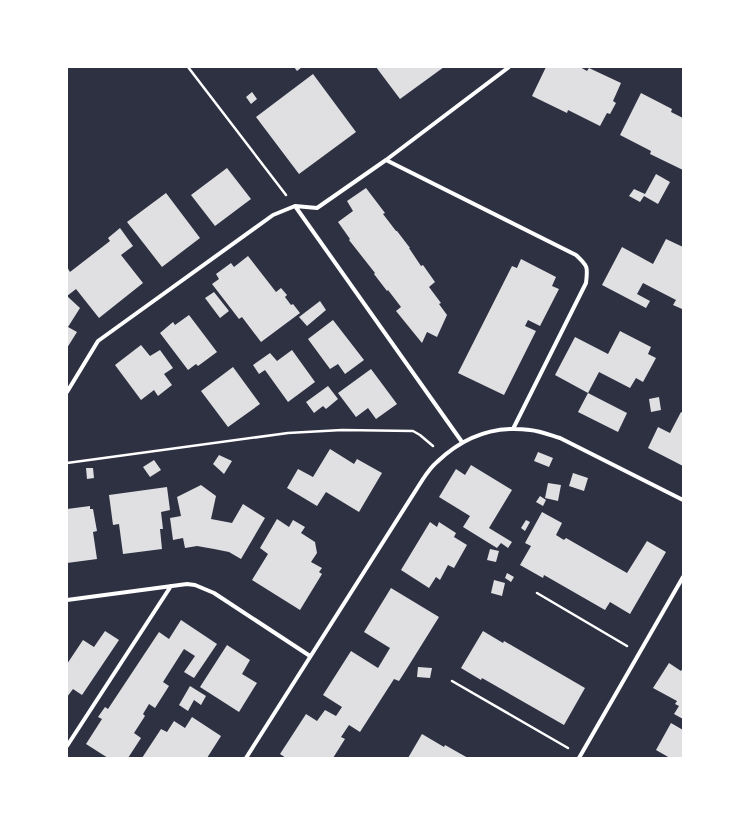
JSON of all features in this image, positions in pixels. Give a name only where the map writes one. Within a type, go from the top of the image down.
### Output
[{"type":"street","points":[[67,392],[98,341],[273,215],[295,206],[317,208],[386,160],[509,67]]},
{"type":"street","points":[[386,160],[576,256],[585,264],[587,272],[586,283],[513,429]]},
{"type":"street","points":[[295,206],[462,442]]},
{"type":"street","points":[[246,758],[423,478],[435,463],[462,442],[476,435],[494,430],[513,429],[543,432],[560,438],[683,500]]},
{"type":"street","points":[[580,757],[683,577]]},
{"type":"street","points":[[67,600],[187,584],[195,585],[214,593],[310,656]]},
{"type":"street","points":[[67,746],[172,586]]},
{"type":"path","points":[[188,67],[295,206]]},
{"type":"path","points":[[67,463],[288,433],[342,430],[413,431],[444,455]]},
{"type":"path","points":[[537,593],[639,654]]},
{"type":"path","points":[[452,680],[580,757]]},
{"type":"building","points":[[294,67],[302,67],[297,71]]},
{"type":"building","points":[[376,67],[444,67],[400,99]]},
{"type":"building","points":[[546,67],[580,67],[587,71],[589,68],[621,83],[613,101],[616,103],[610,114],[607,113],[600,126],[568,110],[567,113],[532,96]]},
{"type":"building","points":[[313,74],[356,132],[299,174],[256,117]]},
{"type":"building","points":[[252,92],[257,99],[251,104],[246,97]]},
{"type":"building","points":[[641,93],[672,109],[671,112],[683,118],[683,170],[650,154],[651,151],[620,135]]},
{"type":"building","points":[[227,168],[251,199],[215,226],[191,195]]},
{"type":"building","points":[[656,174],[670,182],[658,204],[644,196],[640,202],[629,196],[634,189],[645,194]]},
{"type":"building","points":[[366,188],[385,213],[383,214],[410,248],[421,266],[423,265],[435,282],[429,287],[441,303],[439,304],[447,315],[437,337],[427,332],[422,343],[396,311],[401,307],[374,274],[375,273],[349,240],[350,239],[338,222],[353,211],[347,201]]},
{"type":"building","points":[[166,193],[200,238],[162,267],[127,222]]},
{"type":"building","points":[[120,228],[133,246],[121,255],[143,283],[99,318],[76,289],[67,296],[67,267],[70,272],[110,241],[108,238]]},
{"type":"building","points":[[666,239],[683,247],[682,309],[673,305],[676,300],[643,283],[637,294],[650,301],[646,308],[602,285],[622,247],[653,264]]},
{"type":"building","points":[[248,256],[276,292],[281,288],[287,295],[285,297],[291,305],[293,304],[300,313],[261,342],[242,317],[239,319],[212,284],[219,279],[216,274],[231,263],[234,267]]},
{"type":"building","points":[[521,259],[556,277],[552,286],[559,289],[540,326],[528,320],[525,326],[536,331],[504,395],[458,373],[512,266],[517,268]]},
{"type":"building","points":[[214,292],[229,311],[220,318],[205,298]]},
{"type":"building","points":[[67,296],[80,308],[68,327],[77,332],[67,348]]},
{"type":"building","points":[[320,301],[326,310],[307,326],[299,317]]},
{"type":"building","points":[[189,315],[217,352],[198,366],[196,364],[188,370],[160,333],[173,322],[175,325]]},
{"type":"building","points":[[333,320],[364,360],[345,374],[338,364],[330,369],[308,339]]},
{"type":"building","points":[[620,331],[651,347],[648,354],[656,358],[643,382],[636,378],[630,388],[599,372],[588,393],[555,375],[575,337],[608,354]]},
{"type":"building","points":[[141,345],[150,356],[160,350],[173,368],[164,374],[172,385],[158,396],[154,390],[141,400],[115,365]]},
{"type":"building","points":[[292,350],[315,382],[288,402],[265,370],[259,374],[253,365],[270,353],[277,361]]},
{"type":"building","points":[[233,367],[260,404],[228,427],[201,391]]},
{"type":"building","points":[[371,369],[397,404],[376,419],[368,408],[356,417],[338,393]]},
{"type":"building","points":[[328,386],[338,399],[326,409],[323,406],[314,413],[306,402]]},
{"type":"building","points":[[588,393],[627,413],[618,432],[578,412]]},
{"type":"building","points":[[659,397],[661,410],[651,412],[649,399]]},
{"type":"building","points":[[681,412],[683,413],[683,466],[648,448],[658,427],[670,433]]},
{"type":"building","points":[[330,449],[354,464],[357,459],[382,473],[359,512],[326,492],[317,506],[287,488],[298,469],[313,477]]},
{"type":"building","points":[[538,452],[553,458],[549,467],[534,461]]},
{"type":"building","points":[[219,455],[232,461],[224,474],[213,464]]},
{"type":"building","points":[[154,460],[161,470],[150,477],[143,467]]},
{"type":"building","points":[[471,465],[512,490],[489,528],[512,542],[508,548],[501,543],[497,548],[463,527],[470,516],[439,497],[456,469],[465,475]]},
{"type":"building","points":[[86,468],[93,468],[94,478],[87,479]]},
{"type":"building","points":[[573,473],[588,478],[584,491],[569,486]]},
{"type":"building","points":[[548,483],[561,485],[558,501],[545,498]]},
{"type":"building","points":[[201,485],[216,496],[211,519],[232,523],[243,504],[265,518],[241,559],[229,552],[214,549],[197,546],[185,548],[183,538],[173,540],[170,518],[181,516],[177,497]]},
{"type":"building","points":[[167,487],[170,510],[161,512],[163,529],[160,529],[162,549],[123,554],[119,524],[113,525],[109,495]]},
{"type":"building","points":[[540,496],[546,500],[543,506],[536,502]]},
{"type":"building","points":[[90,506],[90,509],[93,509],[97,531],[93,532],[97,559],[67,563],[67,509]]},
{"type":"building","points":[[542,512],[562,523],[556,535],[564,540],[566,538],[627,573],[647,541],[666,552],[630,614],[610,602],[605,610],[544,575],[543,578],[520,565],[531,546],[525,543]]},
{"type":"building","points":[[277,519],[289,527],[293,520],[305,527],[301,533],[315,542],[317,553],[311,562],[322,568],[319,572],[322,574],[300,610],[252,580],[268,554],[260,548]]},
{"type":"building","points":[[526,520],[530,522],[525,531],[521,528]]},
{"type":"building","points":[[430,522],[437,527],[439,522],[456,533],[454,537],[467,545],[454,568],[448,565],[440,580],[436,577],[429,588],[401,570]]},
{"type":"building","points":[[490,549],[499,551],[496,562],[487,560]]},
{"type":"building","points":[[507,573],[514,577],[511,582],[505,578]]},
{"type":"building","points":[[494,580],[505,583],[502,596],[491,593]]},
{"type":"building","points":[[391,588],[439,617],[399,681],[394,679],[360,732],[349,725],[341,737],[345,739],[333,758],[286,758],[280,754],[306,714],[317,721],[325,710],[336,716],[342,707],[323,695],[351,651],[378,668],[390,648],[364,632]]},
{"type":"building","points":[[181,620],[217,644],[194,678],[184,672],[195,656],[184,649],[163,682],[169,686],[155,708],[149,704],[143,714],[145,716],[134,733],[141,738],[128,758],[108,758],[86,744],[102,719],[98,717],[105,707],[108,709],[159,632],[169,639]]},
{"type":"building","points":[[105,631],[119,640],[82,695],[73,689],[67,697],[67,664],[83,640],[94,647]]},
{"type":"building","points":[[483,631],[503,643],[504,641],[585,688],[564,725],[482,678],[481,680],[461,668]]},
{"type":"building","points":[[227,645],[250,660],[242,674],[257,683],[239,712],[200,687]]},
{"type":"building","points":[[669,663],[681,671],[683,668],[683,719],[674,714],[679,706],[675,704],[677,701],[653,688]]},
{"type":"building","points":[[418,667],[432,668],[430,678],[417,677]]},
{"type":"building","points":[[190,686],[206,696],[201,705],[194,700],[188,711],[179,705]]},
{"type":"building","points":[[192,717],[221,736],[207,758],[142,758],[161,729],[167,732],[174,721],[185,728]]},
{"type":"building","points":[[671,723],[683,730],[683,758],[670,758],[656,750]]},
{"type":"building","points":[[422,734],[444,747],[445,745],[468,758],[408,758]]}]
